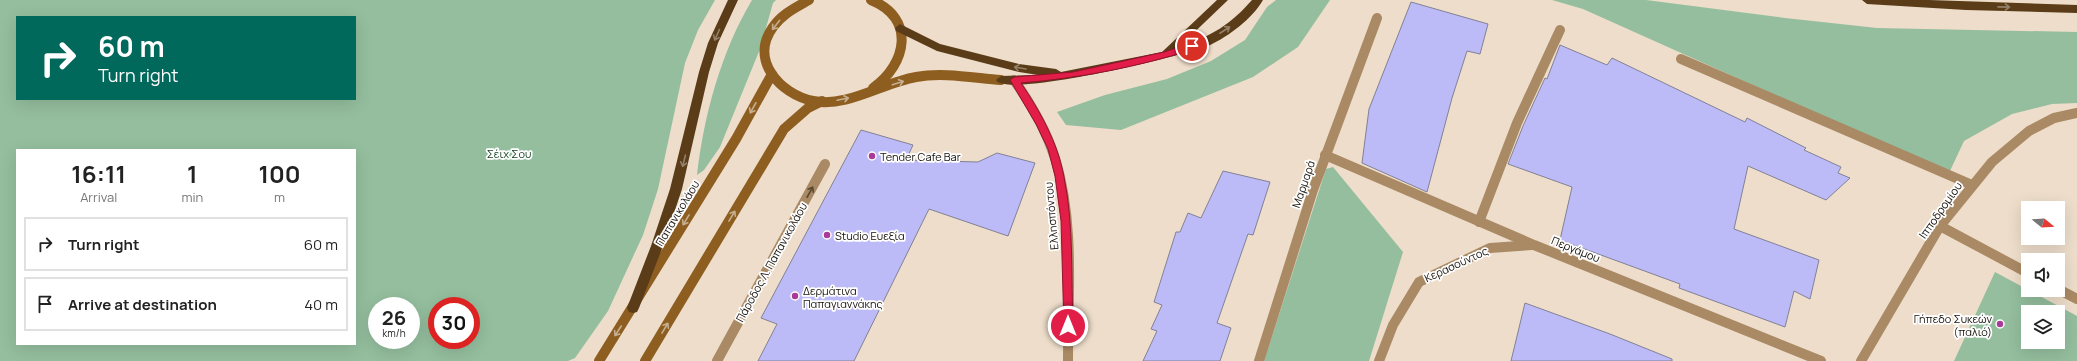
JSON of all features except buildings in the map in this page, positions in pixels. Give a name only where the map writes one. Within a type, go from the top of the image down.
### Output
[{"type":"highway","points":[[633,308],[657,246],[676,189],[704,72],[713,43],[733,0]]},
{"type":"highway","points":[[1164,55],[1223,0]]},
{"type":"highway","points":[[1001,80],[1073,75],[1164,55],[1206,42],[1229,28],[1258,0]]},
{"type":"highway","points":[[1867,0],[1959,6],[2077,9]]},
{"type":"highway","points":[[900,28],[937,47],[1019,68],[1073,75]]},
{"type":"main road","points":[[807,0],[786,13],[772,28],[765,46],[766,64],[775,81],[791,93],[813,100],[838,101],[916,77],[954,76],[1001,80]]},
{"type":"main road","points":[[861,95],[880,84],[894,70],[902,53],[903,36],[897,20],[886,4],[871,0]]},
{"type":"main road","name":"Παπανικολάου","points":[[599,361],[736,139],[772,74]]},
{"type":"main road","points":[[645,361],[784,129],[808,108],[824,100]]},
{"type":"street","name":"Μαρμαρά","points":[[1259,361],[1325,155],[1377,18]]},
{"type":"street","points":[[1479,222],[1517,123],[1560,30]]},
{"type":"street","points":[[1681,59],[1972,185]]},
{"type":"street","name":"Ελλησπόντου","points":[[1014,80],[1030,102],[1049,140],[1061,183],[1067,256],[1068,361]]},
{"type":"street","name":"Ιπποδρομίου","points":[[1861,361],[1940,226],[1992,162],[2029,131],[2054,118],[2077,113]]},
{"type":"street","name":"Περγάμου","points":[[1325,155],[1534,245],[1821,361]]},
{"type":"street","name":"Πάροδος Λ. Παπανικολάου","points":[[717,361],[825,164]]},
{"type":"street","points":[[1940,226],[2021,269]]},
{"type":"street","name":"Κερασούντος","points":[[1379,361],[1393,325],[1419,282],[1490,248],[1534,245]]},
{"type":"street","points":[[2065,293],[2077,299]]},
{"type":"green space","name":"Σέιχ Σου","points":[[0,0],[715,0],[698,30],[685,63],[658,189],[643,235],[608,311],[575,358],[568,361],[0,361]]},
{"type":"green space","points":[[752,0],[776,0],[773,3],[760,49],[720,147],[704,170],[697,175],[704,130],[716,84],[731,41]]},
{"type":"green space","points":[[1276,0],[1330,0],[1298,47],[1253,77],[1121,130],[1066,125],[1057,112],[1105,95],[1167,79],[1211,61],[1245,40],[1267,7]]},
{"type":"green space","points":[[1552,0],[1646,0],[1877,28],[2077,32],[2077,103],[2052,104],[2012,114],[1964,141],[1949,173],[1583,9]]},
{"type":"green space","points":[[1333,167],[1403,252],[1369,361],[1264,361],[1326,169]]},
{"type":"green space","name":"Γήπεδο Συκεών (παλιό)","points":[[1995,272],[2021,286],[2021,297],[2042,297],[2056,305],[2021,305],[2021,349],[2065,349],[2065,310],[2077,316],[2077,361],[1954,361]]},
{"type":"place","name":"Tender Cafe Bar","points":[[872,156]]},
{"type":"place","name":"Studio Ευεξία","points":[[827,235]]},
{"type":"place","name":"Δερμάτινα Παπαγιαννάκης","points":[[795,296]]},
{"type":"place","name":"Γήπεδο Συκεών (παλιό)","points":[[2000,324]]},
{"type":"route","points":[[1068,326],[1067,256],[1063,195],[1060,176],[1049,140],[1041,123],[1030,102],[1014,80],[1073,75],[1164,55],[1192,46]]}]
